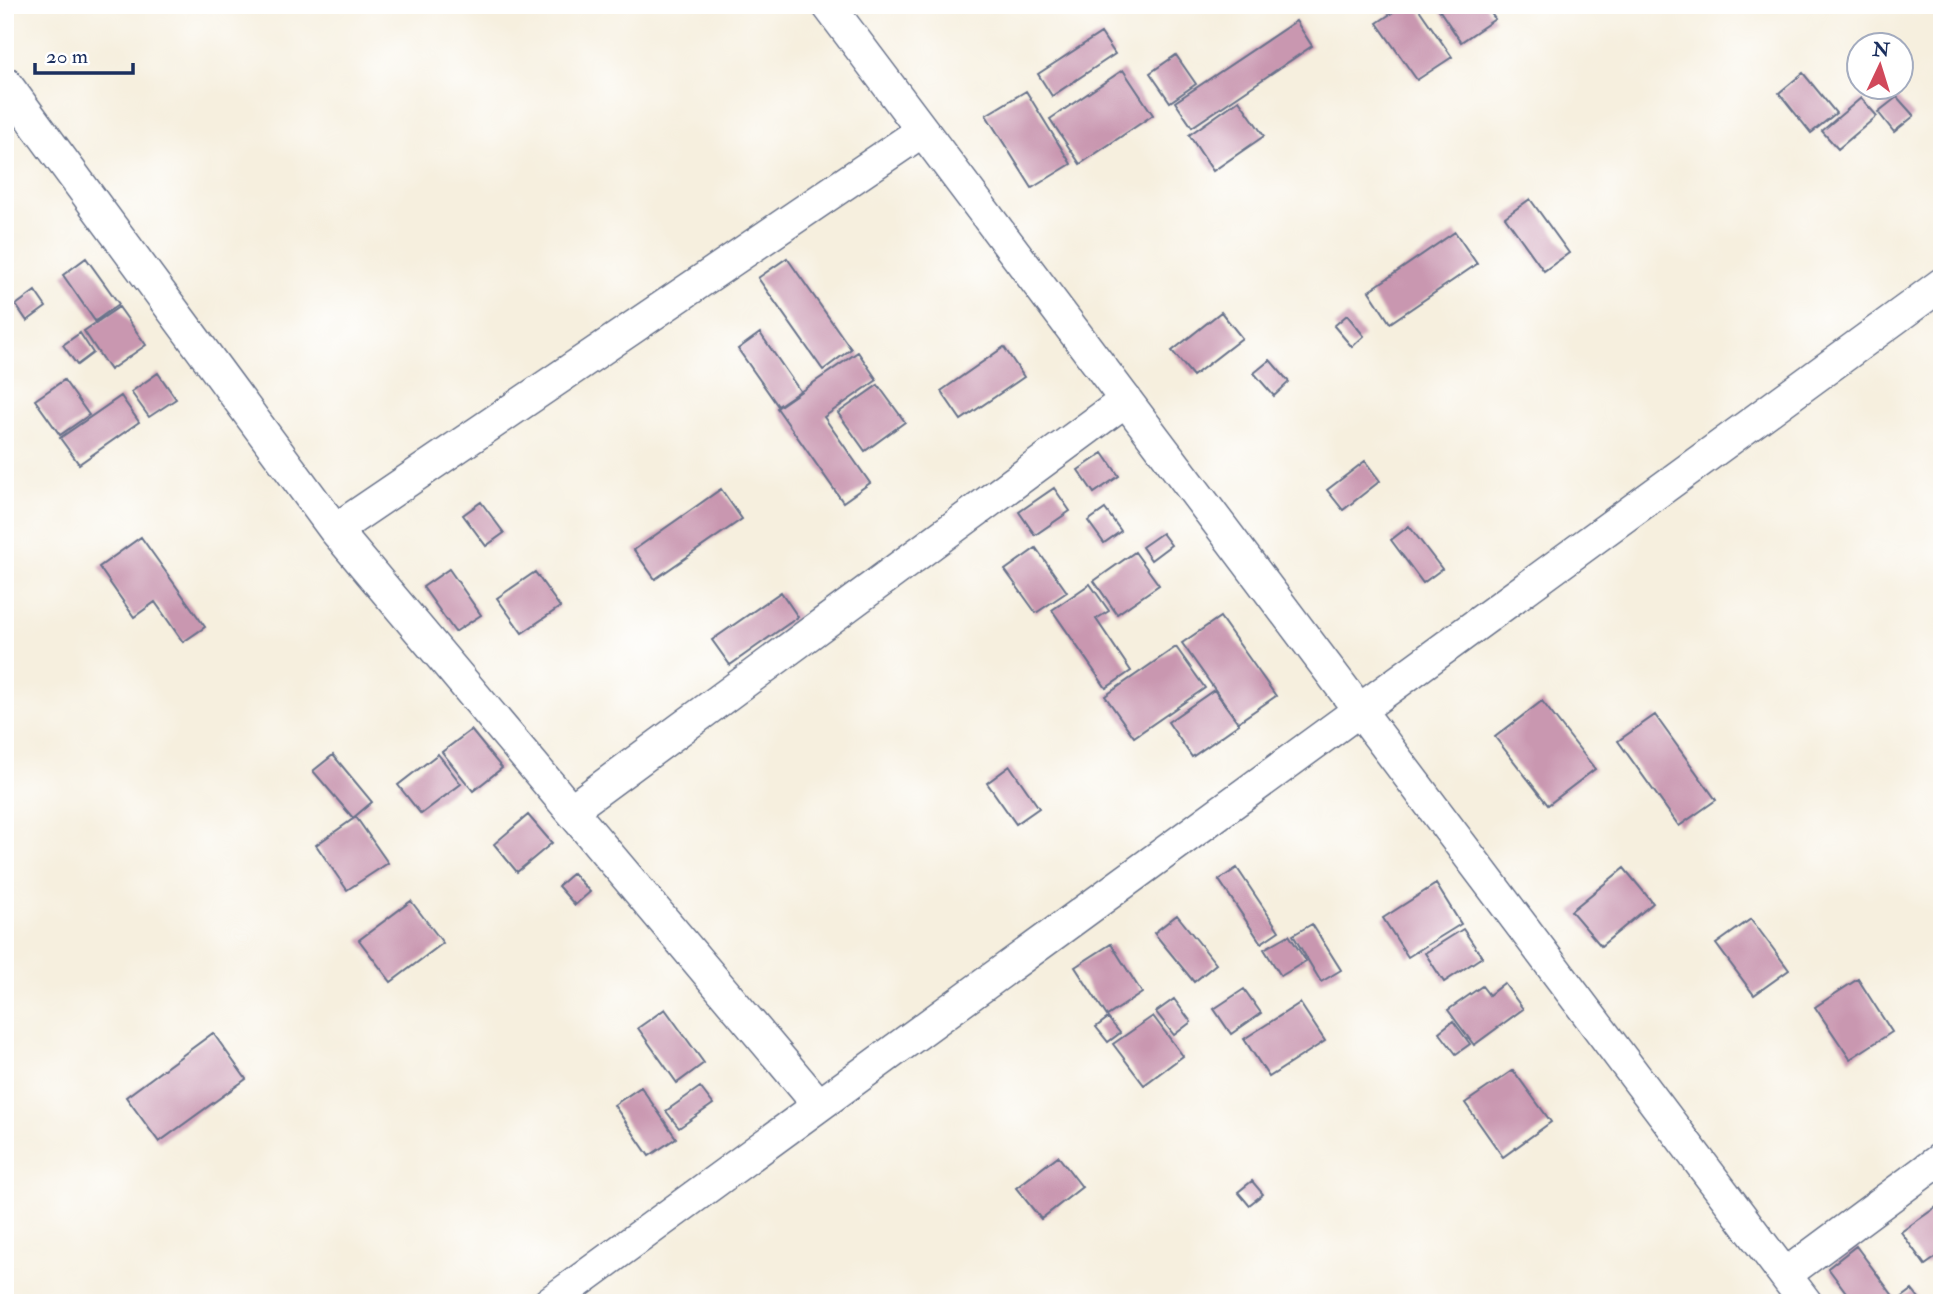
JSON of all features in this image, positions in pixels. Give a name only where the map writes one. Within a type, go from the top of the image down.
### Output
[{"type":"street","points":[[828,5],[1806,1303]]},
{"type":"street","points":[[5,83],[335,530],[819,1105]]},
{"type":"street","points":[[335,530],[922,131]]},
{"type":"street","points":[[549,1303],[1942,284]]},
{"type":"street","points":[[571,810],[1126,400]]},
{"type":"street","points":[[1786,1274],[1942,1158]]},
{"type":"building","points":[[1404,5],[1416,5],[1452,57],[1417,80],[1377,23]]},
{"type":"building","points":[[1436,5],[1485,5],[1495,19],[1461,42]]},
{"type":"building","points":[[1296,21],[1312,46],[1192,127],[1175,102]]},
{"type":"building","points":[[1101,33],[1115,54],[1052,96],[1038,74]]},
{"type":"building","points":[[1176,55],[1196,84],[1170,102],[1150,73]]},
{"type":"building","points":[[1123,70],[1153,115],[1080,164],[1050,119]]},
{"type":"building","points":[[1803,73],[1836,113],[1811,133],[1779,93]]},
{"type":"building","points":[[1026,91],[1071,164],[1032,188],[986,115]]},
{"type":"building","points":[[1239,100],[1264,136],[1213,171],[1189,135]]},
{"type":"building","points":[[1856,102],[1865,102],[1877,116],[1838,149],[1822,131]]},
{"type":"building","points":[[1891,102],[1901,102],[1914,116],[1894,132],[1878,112]]},
{"type":"building","points":[[1530,199],[1569,253],[1544,271],[1505,217]]},
{"type":"building","points":[[1455,232],[1477,264],[1390,323],[1369,291]]},
{"type":"building","points":[[86,258],[119,304],[95,321],[63,275]]},
{"type":"building","points":[[787,258],[851,349],[823,370],[758,278]]},
{"type":"building","points":[[35,291],[46,307],[27,321],[16,305]]},
{"type":"building","points":[[119,307],[146,345],[110,370],[84,331]]},
{"type":"building","points":[[1221,312],[1242,338],[1193,376],[1172,351]]},
{"type":"building","points":[[1347,315],[1364,336],[1352,347],[1334,326]]},
{"type":"building","points":[[80,333],[93,353],[77,365],[63,345]]},
{"type":"building","points":[[760,333],[800,391],[778,406],[738,349]]},
{"type":"building","points":[[1004,347],[1024,377],[961,420],[941,391]]},
{"type":"building","points":[[858,352],[877,380],[824,417],[870,483],[843,502],[777,408]]},
{"type":"building","points":[[1270,360],[1289,382],[1274,396],[1254,373]]},
{"type":"building","points":[[158,373],[176,399],[149,417],[131,392]]},
{"type":"building","points":[[64,380],[89,415],[60,435],[35,400]]},
{"type":"building","points":[[878,385],[905,422],[865,451],[838,413]]},
{"type":"building","points":[[121,396],[139,422],[79,464],[60,438]]},
{"type":"building","points":[[1103,453],[1119,476],[1094,493],[1078,470]]},
{"type":"building","points":[[1365,461],[1380,481],[1343,510],[1327,490]]},
{"type":"building","points":[[1054,488],[1070,511],[1035,535],[1019,512]]},
{"type":"building","points":[[721,489],[742,519],[655,579],[634,550]]},
{"type":"building","points":[[481,502],[504,533],[486,546],[463,515]]},
{"type":"building","points":[[1105,509],[1121,531],[1104,543],[1088,521]]},
{"type":"building","points":[[1409,526],[1442,569],[1423,583],[1391,540]]},
{"type":"building","points":[[1162,533],[1171,545],[1151,560],[1142,547]]},
{"type":"building","points":[[141,537],[205,627],[183,642],[155,602],[134,617],[99,567]]},
{"type":"building","points":[[1036,548],[1067,592],[1036,613],[1005,570]]},
{"type":"building","points":[[1135,552],[1159,585],[1117,614],[1094,581]]},
{"type":"building","points":[[449,569],[481,615],[455,632],[423,587]]},
{"type":"building","points":[[535,572],[560,607],[522,633],[497,598]]},
{"type":"building","points":[[1090,584],[1109,611],[1096,619],[1131,671],[1106,688],[1052,610]]},
{"type":"building","points":[[781,592],[798,617],[730,665],[712,640]]},
{"type":"building","points":[[1220,617],[1276,696],[1238,722],[1182,643]]},
{"type":"building","points":[[1176,647],[1205,688],[1134,737],[1105,696]]},
{"type":"building","points":[[1214,690],[1239,724],[1192,757],[1168,722]]},
{"type":"building","points":[[1542,701],[1595,769],[1548,805],[1495,737]]},
{"type":"building","points":[[1655,715],[1716,800],[1679,826],[1618,741]]},
{"type":"building","points":[[471,730],[502,768],[473,791],[442,752]]},
{"type":"building","points":[[438,754],[461,784],[421,814],[398,785]]},
{"type":"building","points":[[333,755],[372,802],[353,818],[313,771]]},
{"type":"building","points":[[1010,766],[1039,808],[1016,824],[987,783]]},
{"type":"building","points":[[528,815],[552,843],[517,872],[494,844]]},
{"type":"building","points":[[356,817],[388,863],[347,890],[316,845]]},
{"type":"building","points":[[1237,868],[1279,931],[1261,943],[1219,880]]},
{"type":"building","points":[[1624,868],[1653,903],[1601,946],[1571,911]]},
{"type":"building","points":[[573,873],[590,892],[575,905],[558,886]]},
{"type":"building","points":[[1436,884],[1461,924],[1408,957],[1383,918]]},
{"type":"building","points":[[411,901],[443,943],[391,982],[359,940]]},
{"type":"building","points":[[1177,915],[1216,964],[1194,982],[1154,933]]},
{"type":"building","points":[[1751,919],[1789,970],[1754,995],[1716,944]]},
{"type":"building","points":[[1312,924],[1341,970],[1321,982],[1293,935]]},
{"type":"building","points":[[1463,929],[1482,957],[1444,982],[1425,953]]},
{"type":"building","points":[[1289,935],[1306,961],[1281,976],[1264,949]]},
{"type":"building","points":[[1111,944],[1142,993],[1107,1016],[1075,967]]},
{"type":"building","points":[[1858,979],[1892,1032],[1850,1059],[1815,1007]]},
{"type":"building","points":[[1504,983],[1523,1009],[1474,1045],[1448,1010],[1482,986],[1489,995]]},
{"type":"building","points":[[1244,989],[1261,1013],[1231,1034],[1214,1009]]},
{"type":"building","points":[[1174,999],[1191,1022],[1174,1035],[1156,1012]]},
{"type":"building","points":[[1300,1003],[1325,1041],[1269,1077],[1244,1039]]},
{"type":"building","points":[[665,1009],[704,1063],[677,1083],[638,1028]]},
{"type":"building","points":[[1153,1016],[1183,1056],[1144,1085],[1113,1044]]},
{"type":"building","points":[[1108,1018],[1120,1033],[1108,1042],[1096,1027]]},
{"type":"building","points":[[1453,1021],[1470,1044],[1456,1054],[1439,1032]]},
{"type":"building","points":[[213,1033],[246,1079],[159,1142],[126,1097]]},
{"type":"building","points":[[1513,1070],[1551,1122],[1503,1157],[1465,1103]]},
{"type":"building","points":[[641,1087],[676,1138],[649,1156],[614,1105]]},
{"type":"building","points":[[700,1087],[713,1104],[679,1128],[666,1111]]},
{"type":"building","points":[[1058,1156],[1082,1187],[1041,1219],[1016,1188]]},
{"type":"building","points":[[1252,1181],[1263,1194],[1249,1205],[1238,1192]]},
{"type":"building","points":[[1942,1203],[1942,1261],[1938,1256],[1925,1265],[1901,1232]]},
{"type":"building","points":[[1856,1246],[1897,1301],[1912,1290],[1922,1303],[1854,1303],[1828,1268]]}]
